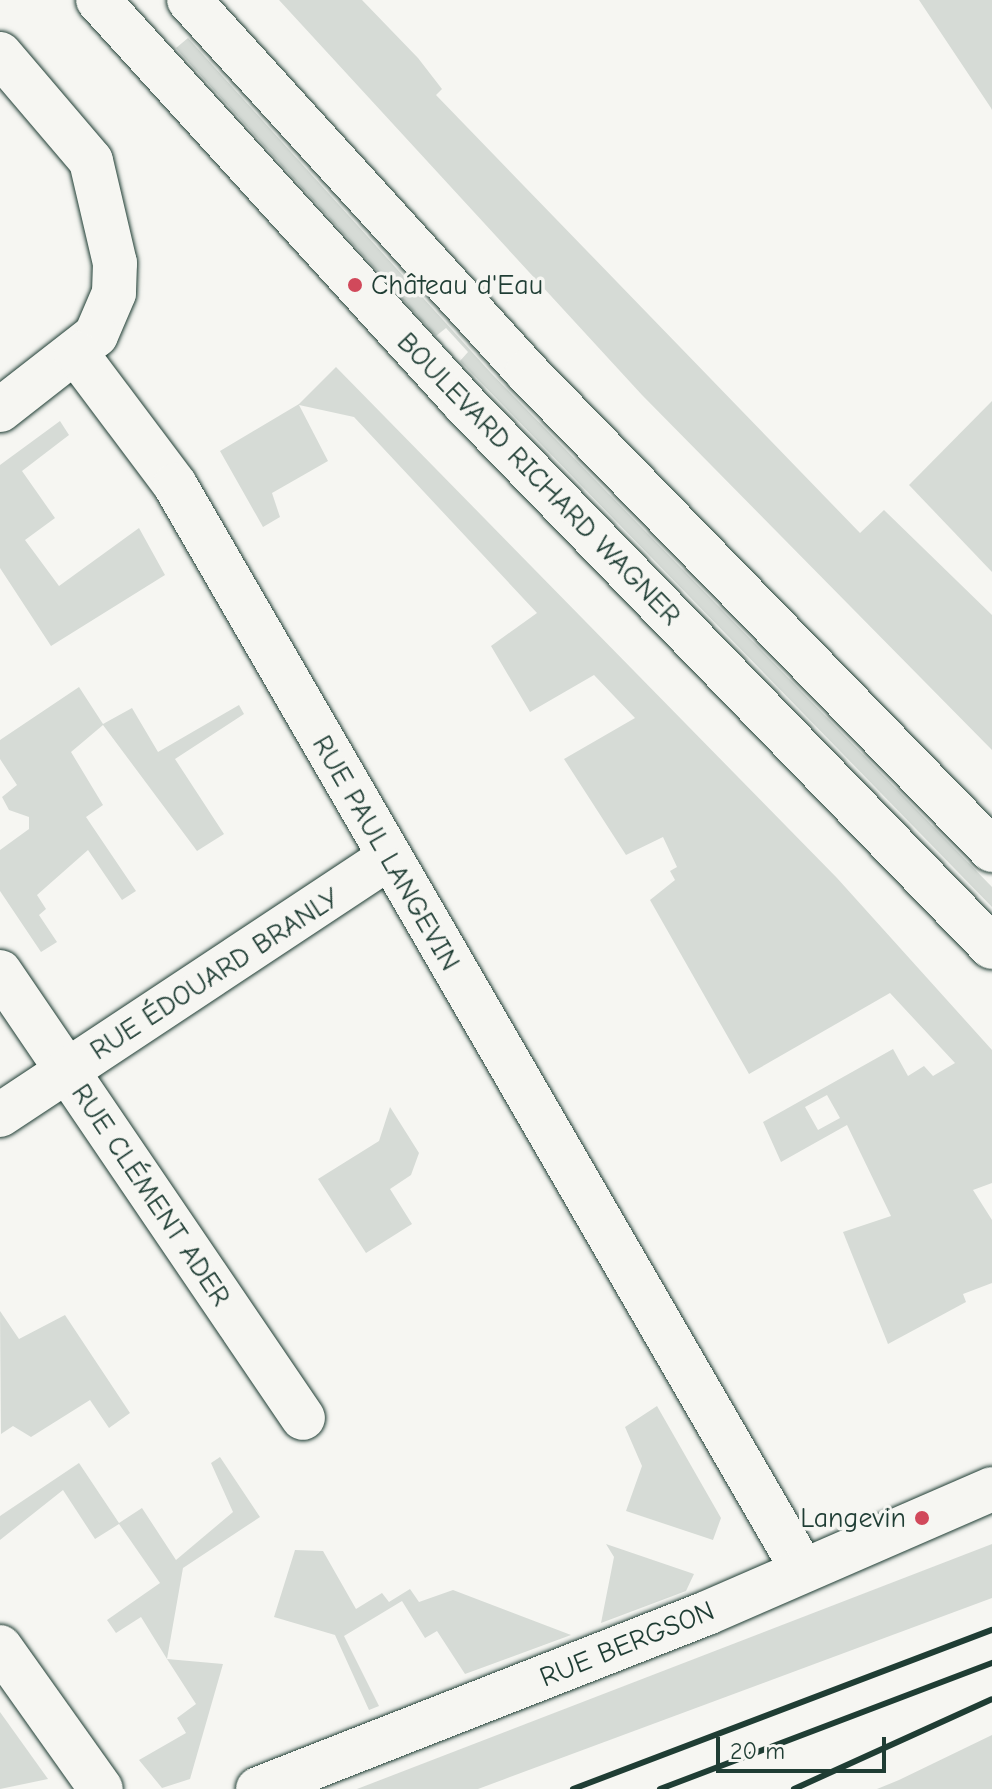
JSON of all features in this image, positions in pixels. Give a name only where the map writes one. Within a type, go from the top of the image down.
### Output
[{"type":"street","name":"BOULEVARD RICHARD WAGNER","points":[[98,0],[464,403],[992,947]]},
{"type":"street","points":[[189,0],[527,372],[992,850]]},
{"type":"street","points":[[0,54],[76,136],[91,161],[115,263],[107,315],[76,353],[0,410]]},
{"type":"street","name":"RUE PAUL LANGEVIN","points":[[76,353],[175,485],[801,1567]]},
{"type":"street","name":"RUE ÉDOUARD BRANLY","points":[[0,1115],[389,858]]},
{"type":"street","name":"RUE CLÉMENT ADER","points":[[0,972],[303,1418]]},
{"type":"street","name":"RUE BERGSON","points":[[258,1789],[707,1613],[801,1567],[992,1489]]},
{"type":"street","points":[[0,1647],[101,1789]]},
{"type":"shaded area","points":[[279,0],[362,0],[418,58],[442,89],[436,95],[860,533],[884,510],[992,615],[992,750],[642,395]]},
{"type":"shaded area","points":[[919,0],[992,0],[992,110],[991,108]]},
{"type":"shaded area","points":[[188,38],[491,373],[992,887],[992,907],[460,361],[468,352],[446,328],[436,336],[176,48]]},
{"type":"shaded area","points":[[336,367],[837,878],[992,1050],[992,1183],[973,1190],[992,1220],[992,1283],[963,1294],[966,1302],[888,1344],[843,1232],[891,1216],[847,1125],[781,1162],[763,1122],[893,1049],[908,1076],[924,1066],[933,1076],[955,1063],[890,993],[749,1074],[650,900],[675,880],[670,871],[677,867],[663,837],[626,855],[564,759],[635,718],[594,675],[530,712],[491,646],[537,613],[354,417],[299,405],[328,461],[272,493],[280,517],[263,527],[220,451],[299,404]],"holes":[[[827,1095],[840,1118],[818,1130],[805,1107]]]},
{"type":"shaded area","points":[[992,401],[992,572],[909,485]]},
{"type":"shaded area","points":[[60,421],[69,435],[22,471],[55,518],[25,540],[59,586],[139,528],[165,575],[51,646],[0,568],[0,465]]},
{"type":"shaded area","points":[[79,687],[103,724],[132,708],[158,752],[239,705],[244,714],[175,759],[224,834],[197,851],[103,725],[71,752],[103,805],[86,817],[136,891],[122,900],[88,850],[37,895],[46,909],[39,915],[57,942],[41,952],[0,891],[0,850],[29,829],[29,817],[9,810],[2,797],[17,785],[0,759],[0,740]]},
{"type":"shaded area","points":[[390,1107],[419,1153],[411,1175],[390,1189],[412,1224],[366,1253],[318,1179],[379,1141]]},
{"type":"shaded area","points":[[0,1311],[19,1339],[65,1315],[130,1413],[109,1428],[90,1400],[31,1437],[13,1426],[1,1434]]},
{"type":"shaded area","points":[[657,1406],[721,1518],[713,1540],[626,1511],[642,1466],[625,1427]]},
{"type":"shaded area","points":[[220,1457],[260,1517],[183,1568],[167,1659],[141,1617],[116,1633],[107,1620],[160,1583],[119,1524],[95,1539],[63,1490],[0,1540],[0,1516],[79,1463],[119,1523],[142,1508],[176,1560],[233,1512],[211,1463]]},
{"type":"shaded area","points":[[606,1544],[694,1574],[686,1591],[601,1623],[614,1557]]},
{"type":"shaded area","points":[[992,1544],[992,1598],[478,1789],[357,1789]]},
{"type":"shaded area","points":[[295,1550],[323,1551],[356,1609],[382,1593],[389,1602],[410,1589],[419,1602],[453,1590],[571,1635],[465,1674],[437,1631],[425,1638],[402,1601],[344,1636],[379,1706],[369,1710],[335,1635],[274,1617]]},
{"type":"shaded area","points":[[167,1659],[223,1664],[190,1779],[162,1788],[139,1760],[186,1733],[177,1718],[196,1704]]},
{"type":"shaded area","points":[[0,1712],[48,1779],[0,1789]]},
{"type":"shaded area","points":[[992,1735],[992,1789],[877,1789],[899,1780]]},
{"type":"railway","points":[[573,1789],[992,1630]]},
{"type":"railway","points":[[660,1789],[992,1663]]},
{"type":"railway","points":[[794,1789],[992,1699]]},
{"type":"place","name":"Château d'Eau","points":[[355,285]]},
{"type":"place","name":"Langevin","points":[[922,1518]]}]
